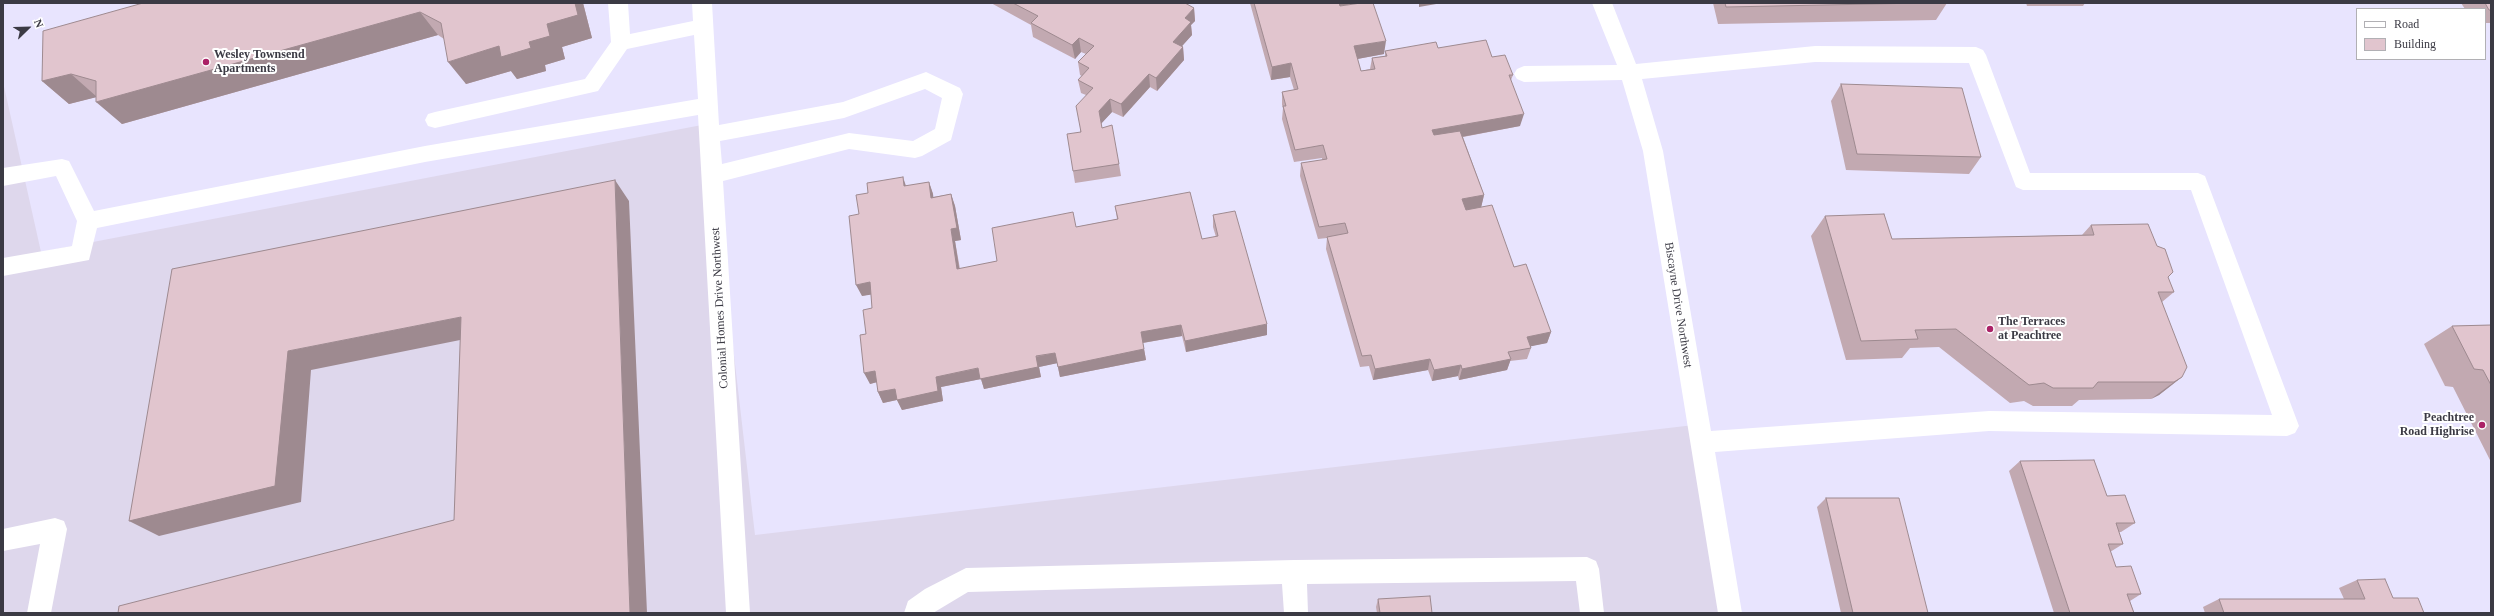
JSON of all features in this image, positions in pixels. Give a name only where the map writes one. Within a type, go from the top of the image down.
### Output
[{"type":"street","points":[[435,120],[591,85],[621,43],[618,3]]},
{"type":"street","name":"Colonial Homes Drive Northwest","points":[[702,3],[738,613]]},
{"type":"street","name":"Biscayne Drive Northwest","points":[[1602,3],[1630,72],[1653,151],[1730,613]]},
{"type":"street","points":[[621,43],[703,26]]},
{"type":"street","points":[[1524,74],[1630,72],[1816,54],[1976,55],[2023,181],[2198,182],[2287,426],[1989,422],[1701,442]]},
{"type":"street","points":[[710,136],[844,110],[926,80],[953,94],[944,134],[915,150],[849,141],[712,175]]},
{"type":"street","points":[[88,220],[426,154],[708,105]]},
{"type":"street","points":[[3,177],[62,167],[88,220],[81,254],[3,267]]},
{"type":"street","points":[[3,540],[55,529],[39,613]]},
{"type":"street","points":[[916,613],[916,610],[934,597],[966,580],[1294,572],[1586,569],[1592,613]]},
{"type":"street","points":[[1294,572],[1296,613]]},
{"type":"shaded area","points":[[3,82],[41,252],[707,124],[755,535],[1694,425],[1740,613],[3,613]]},
{"type":"building","name":"Wesley Townsend Apartments","points":[[143,3],[575,3],[578,15],[547,24],[550,36],[529,42],[531,48],[501,57],[499,46],[448,62],[441,23],[420,12],[96,102],[96,81],[71,74],[42,81],[43,31]]},
{"type":"building","points":[[1013,3],[1185,3],[1194,8],[1185,18],[1191,22],[1173,42],[1183,47],[1156,78],[1149,74],[1121,104],[1110,99],[1099,111],[1102,128],[1112,125],[1119,164],[1073,171],[1067,134],[1081,132],[1076,106],[1093,88],[1078,80],[1089,68],[1078,62],[1094,46],[1079,38],[1072,45],[1031,23],[1038,16]]},
{"type":"building","points":[[1254,3],[1339,3],[1340,6],[1373,3],[1386,41],[1354,46],[1361,71],[1375,69],[1372,58],[1387,56],[1385,51],[1436,42],[1438,48],[1486,40],[1492,57],[1505,55],[1513,75],[1509,75],[1524,114],[1432,130],[1434,135],[1460,131],[1484,195],[1462,199],[1466,210],[1492,205],[1514,267],[1526,264],[1551,332],[1527,337],[1531,348],[1508,352],[1511,359],[1462,369],[1461,365],[1434,370],[1430,359],[1375,369],[1371,355],[1362,356],[1327,237],[1348,233],[1345,223],[1319,227],[1301,163],[1327,159],[1323,145],[1295,150],[1283,106],[1286,106],[1282,92],[1298,89],[1291,63],[1272,67]]},
{"type":"building","points":[[1725,3],[1921,3],[1726,7]]},
{"type":"building","points":[[2485,3],[2491,3],[2491,10],[2489,10]]},
{"type":"building","points":[[1841,84],[1962,88],[1981,157],[1857,154]]},
{"type":"building","points":[[903,177],[904,186],[929,182],[931,198],[951,194],[957,228],[951,229],[957,269],[997,261],[992,228],[1073,212],[1076,227],[1118,219],[1115,206],[1190,192],[1202,239],[1218,236],[1213,215],[1235,211],[1267,324],[1185,341],[1181,325],[1141,332],[1144,349],[1058,367],[1055,353],[1036,356],[1038,367],[980,379],[978,368],[936,377],[938,391],[897,400],[895,389],[878,392],[875,371],[864,373],[860,335],[866,334],[863,310],[872,308],[870,282],[856,285],[849,216],[859,214],[856,195],[868,193],[867,183]]},
{"type":"building","points":[[615,180],[630,613],[118,613],[119,606],[454,520],[461,317],[288,351],[275,486],[129,521],[172,269]]},
{"type":"building","name":"The Terraces at Peachtree","points":[[1884,214],[1892,239],[2094,235],[2091,225],[2148,224],[2157,246],[2165,249],[2173,272],[2168,277],[2174,292],[2158,292],[2187,367],[2182,377],[2174,382],[2098,382],[2093,388],[2053,388],[2044,383],[2029,385],[1956,329],[1915,330],[1918,339],[1861,341],[1825,216]]},
{"type":"building","points":[[2491,325],[2491,385],[2483,370],[2474,369],[2452,326]]},
{"type":"building","points":[[2094,460],[2107,496],[2125,495],[2135,523],[2116,523],[2123,544],[2108,544],[2116,567],[2131,566],[2141,594],[2127,594],[2134,613],[2070,613],[2020,461]]},
{"type":"building","points":[[1826,498],[1899,498],[1928,613],[1853,613]]},
{"type":"building","points":[[2385,579],[2393,598],[2418,598],[2424,613],[2224,613],[2219,599],[2365,599],[2357,580]]},
{"type":"building","points":[[1430,596],[1432,613],[1380,613],[1378,599]]},
{"type":"place","name":"Wesley Townsend Apartments","points":[[206,62]]},
{"type":"place","name":"The Terraces at Peachtree","points":[[1990,329]]},
{"type":"place","name":"Peachtree Road Highrise","points":[[2482,425]]}]
